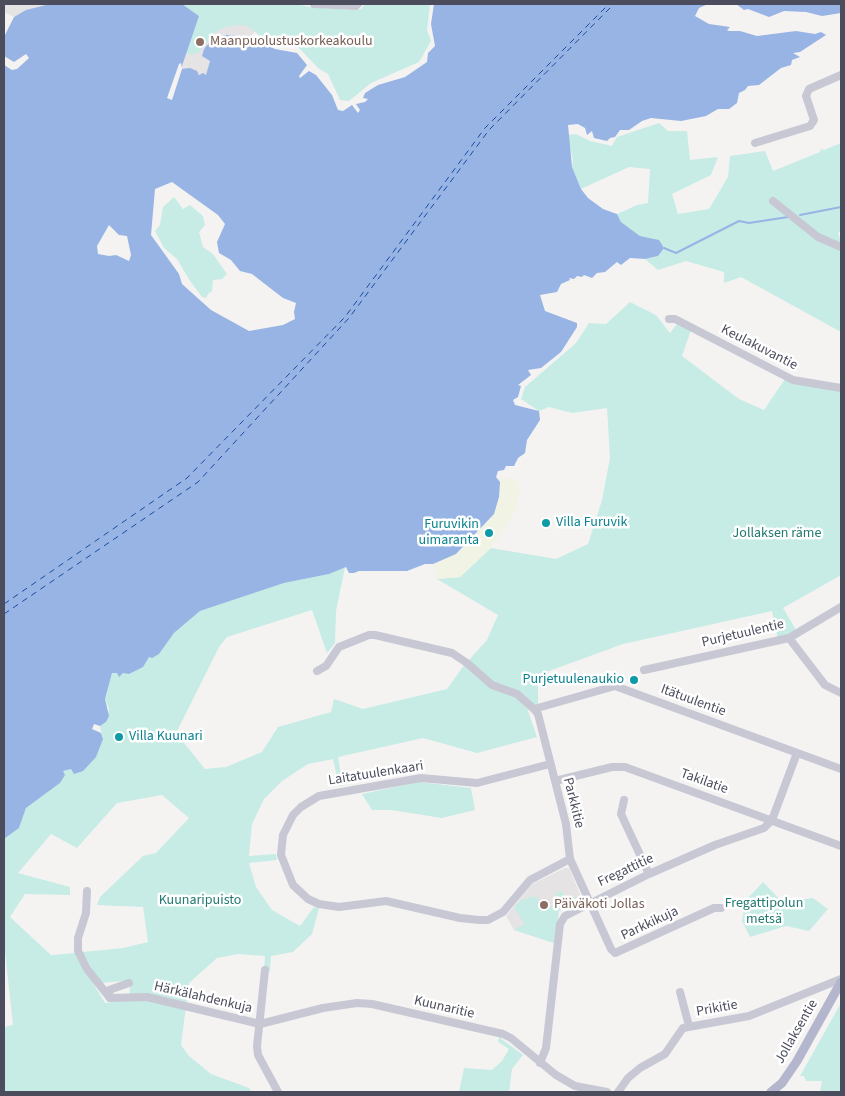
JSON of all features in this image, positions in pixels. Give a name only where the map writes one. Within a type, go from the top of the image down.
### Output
[{"type":"main road","name":"Jollaksentie","points":[[771,1092],[785,1079],[797,1062],[841,980]]},
{"type":"street","points":[[314,4],[356,6],[358,4]]},
{"type":"street","points":[[755,143],[810,126],[814,120],[806,96],[810,88],[841,75]]},
{"type":"street","points":[[773,201],[818,237],[841,246]]},
{"type":"street","name":"Keulakuvantie","points":[[669,319],[675,319],[793,380],[841,388]]},
{"type":"street","name":"Purjetuulentie","points":[[644,670],[789,638],[841,607]]},
{"type":"street","points":[[317,671],[326,666],[339,647],[369,635],[375,635],[452,653],[467,662],[492,685],[517,694],[534,709]]},
{"type":"street","points":[[789,638],[825,685],[841,693]]},
{"type":"street","name":"Itätuulentie","points":[[534,709],[615,686],[841,769]]},
{"type":"street","name":"Parkkitie","points":[[534,709],[538,714],[568,836],[570,859],[590,902]]},
{"type":"street","points":[[772,820],[797,752]]},
{"type":"street","name":"Laitatuulenkaari","points":[[550,764],[477,783],[421,778],[319,796],[301,807],[293,815],[283,836],[281,855],[287,874],[296,889],[308,899],[325,906],[339,907],[386,902],[460,918],[479,920],[488,920],[503,912],[530,880],[570,859]]},
{"type":"street","name":"Takilatie","points":[[555,782],[612,767],[625,767],[841,846]]},
{"type":"street","points":[[624,800],[621,814],[649,874]]},
{"type":"street","name":"Fregattitie","points":[[540,1063],[546,1048],[560,924],[567,913],[715,845],[760,830],[772,820]]},
{"type":"street","points":[[87,891],[86,913],[78,938],[78,952],[86,969],[110,998]]},
{"type":"street","name":"Parkkikuja","points":[[590,902],[611,949],[616,953],[714,908],[721,908]]},
{"type":"street","points":[[265,970],[258,1055],[278,1092]]},
{"type":"street","name":"Prikitie","points":[[618,1092],[628,1078],[640,1068],[665,1054],[679,1031],[689,1026],[749,1016],[841,980]]},
{"type":"street","points":[[110,998],[109,990],[129,983]]},
{"type":"street","points":[[680,992],[689,1026]]},
{"type":"street","name":"Härkälahdenkuja","points":[[110,998],[147,997],[260,1024]]},
{"type":"street","name":"Kuunaritie","points":[[260,1024],[323,1008],[357,1003],[372,1004],[503,1034],[511,1038],[540,1063],[575,1086],[607,1092]]},
{"type":"shaded area","points":[[4,4],[50,4],[26,10],[14,17],[4,12]]},
{"type":"shaded area","name":"Maanpuolustuskorkeakoulu","points":[[182,4],[272,4],[251,37],[227,35],[213,39],[204,49],[202,56],[210,61],[206,76],[181,69],[199,16]]},
{"type":"shaded area","name":"Päiväkoti Jollas","points":[[565,868],[569,868],[582,899],[559,911],[554,943],[514,930],[506,916],[532,884]]},
{"type":"green space","points":[[182,4],[296,4],[352,10],[361,9],[365,4],[430,4],[427,30],[431,41],[419,62],[371,83],[349,101],[340,100],[328,74],[318,68],[299,48],[280,44],[260,36],[248,26],[235,25],[223,28],[214,33],[199,52],[190,55],[186,51],[199,16]]},
{"type":"green space","points":[[659,123],[668,131],[687,131],[690,160],[718,157],[711,175],[672,194],[678,214],[709,209],[728,177],[730,156],[765,151],[773,171],[820,152],[821,149],[824,150],[841,143],[841,231],[838,233],[841,241],[841,332],[741,277],[724,283],[724,272],[686,261],[658,270],[645,259],[658,256],[664,248],[655,239],[640,236],[621,222],[617,214],[637,205],[648,203],[650,169],[629,167],[581,189],[572,167],[573,160],[567,135],[576,134],[590,141],[612,146],[617,137]]},
{"type":"green space","points":[[174,197],[183,209],[190,205],[203,216],[205,225],[199,232],[203,247],[213,254],[227,274],[222,279],[213,280],[212,291],[206,298],[202,297],[190,281],[177,259],[164,248],[155,231],[160,225],[163,207]]},
{"type":"green space","name":"Jollaksen räme","points":[[630,302],[656,315],[670,333],[677,324],[691,330],[682,356],[739,399],[764,410],[785,379],[841,391],[841,575],[783,608],[798,633],[778,640],[772,611],[623,644],[538,675],[538,705],[530,703],[494,683],[468,661],[487,640],[498,615],[437,579],[460,577],[491,548],[556,559],[588,544],[602,500],[610,458],[607,408],[572,413],[549,407],[539,411],[521,399],[525,387],[576,343],[589,323],[606,324]]},
{"type":"green space","name":"Kuunaripuisto","points":[[345,567],[336,611],[335,643],[327,653],[312,610],[227,637],[219,647],[176,733],[205,769],[226,767],[262,752],[278,727],[331,712],[334,699],[363,709],[447,689],[465,664],[516,696],[527,708],[537,737],[477,753],[423,738],[338,757],[343,786],[339,786],[333,759],[308,764],[282,781],[264,799],[252,824],[249,856],[276,854],[277,860],[249,863],[256,887],[272,910],[300,926],[314,907],[319,908],[312,934],[293,952],[271,956],[270,971],[264,970],[265,956],[238,954],[217,958],[189,983],[181,1045],[189,1056],[211,1074],[249,1088],[252,1092],[4,1092],[4,1027],[13,1025],[4,943],[4,839],[19,828],[26,808],[60,783],[63,771],[71,769],[103,739],[100,726],[106,722],[109,709],[105,699],[112,673],[123,673],[149,657],[159,654],[174,633],[200,611],[284,583],[329,574]],"holes":[[[162,795],[189,818],[156,853],[143,856],[100,897],[97,905],[143,907],[148,942],[123,948],[82,952],[100,983],[124,981],[130,986],[129,1000],[105,1003],[75,953],[51,955],[10,917],[25,894],[70,895],[70,887],[18,873],[51,834],[77,848],[117,803]]]},
{"type":"green space","points":[[419,782],[471,788],[475,810],[442,818],[391,810],[372,810],[362,794]]},
{"type":"green space","name":"Fregattipolun metsä","points":[[763,882],[782,902],[813,898],[828,909],[809,931],[786,926],[750,937],[742,921],[746,900]]},
{"type":"green space","points":[[562,891],[566,899],[575,897],[578,903],[559,911],[554,943],[514,930],[525,924],[514,907],[521,900],[536,896],[539,902],[547,899],[549,904],[543,906],[545,910],[559,902],[555,894]]},
{"type":"green space","points":[[841,1003],[841,1092],[820,1092],[822,1081],[806,1081],[804,1076],[800,1076]]},
{"type":"green space","points":[[499,1037],[523,1055],[512,1069],[509,1092],[459,1092],[464,1068],[492,1070],[502,1061],[509,1049],[498,1042]]},
{"type":"sand","name":"Furuvikin uimaranta","points":[[499,478],[515,479],[520,485],[518,506],[506,527],[491,548],[460,577],[437,579],[433,564],[456,554],[494,514]]},
{"type":"water","points":[[50,4],[182,4],[199,16],[181,69],[190,68],[197,71],[199,75],[203,73],[206,75],[210,61],[202,56],[204,49],[213,38],[227,35],[251,37],[275,49],[297,53],[307,65],[299,76],[300,78],[309,71],[316,75],[332,95],[338,110],[343,111],[352,105],[358,113],[360,110],[356,104],[365,102],[368,99],[363,98],[365,93],[378,85],[405,77],[427,62],[428,53],[435,46],[431,24],[434,4],[708,4],[699,8],[695,16],[709,24],[730,27],[727,30],[729,31],[740,31],[757,36],[796,31],[815,34],[821,32],[826,35],[800,52],[793,53],[800,57],[792,60],[791,65],[781,68],[759,85],[748,86],[739,93],[737,103],[729,109],[718,109],[706,116],[681,121],[651,118],[642,121],[629,130],[620,130],[615,137],[607,141],[594,138],[592,131],[587,135],[585,128],[578,124],[568,125],[572,167],[581,189],[588,198],[603,209],[617,214],[621,222],[640,236],[659,240],[664,248],[658,256],[645,259],[630,258],[621,265],[617,262],[605,272],[597,273],[592,278],[584,275],[582,277],[577,276],[574,279],[569,278],[570,280],[561,284],[557,292],[540,295],[545,311],[577,323],[577,327],[561,352],[541,368],[528,370],[531,375],[518,385],[521,386],[518,397],[513,400],[515,405],[539,411],[540,420],[527,440],[525,453],[518,458],[514,466],[506,466],[504,470],[498,471],[496,477],[500,482],[499,497],[494,514],[456,554],[433,564],[425,564],[407,571],[359,571],[354,573],[349,573],[346,567],[329,574],[284,583],[200,611],[174,633],[159,654],[152,658],[149,657],[143,667],[129,674],[123,673],[119,677],[117,673],[112,673],[105,699],[109,716],[106,722],[100,726],[94,724],[92,729],[101,733],[103,739],[96,757],[83,771],[74,774],[71,769],[63,771],[65,775],[60,783],[26,808],[19,828],[4,839],[4,65],[12,70],[17,69],[29,58],[26,54],[14,62],[4,56],[4,37],[14,17],[26,10]],"holes":[[[172,182],[218,215],[225,224],[217,242],[219,253],[231,260],[240,271],[252,274],[283,298],[296,303],[295,319],[283,325],[249,331],[211,310],[182,284],[179,274],[151,235],[155,189]],[[109,225],[119,235],[127,236],[131,255],[129,261],[116,255],[98,254],[97,246]]]},
{"type":"water","points":[[736,4],[841,4],[841,13],[822,16],[806,12],[784,11],[769,17],[748,9],[744,10]]},
{"type":"pier","points":[[181,63],[182,69],[172,100],[167,98]]},
{"type":"waterway","points":[[800,215],[841,207]]},
{"type":"waterway","points":[[664,248],[676,253],[739,221],[749,223],[788,217]]},
{"type":"ferry route","points":[[4,604],[187,478],[345,317],[485,128],[609,4]]},
{"type":"ferry route","points":[[4,614],[198,482],[349,318],[489,130],[614,4]]},
{"type":"place","name":"Maanpuolustuskorkeakoulu","points":[[200,42]]},
{"type":"place","name":"Villa Furuvik","points":[[546,523]]},
{"type":"place","name":"Furuvikin uimaranta","points":[[489,533]]},
{"type":"place","name":"Purjetuulenaukio","points":[[634,680]]},
{"type":"place","name":"Villa Kuunari","points":[[119,737]]},
{"type":"place","name":"Päiväkoti Jollas","points":[[544,905]]}]
